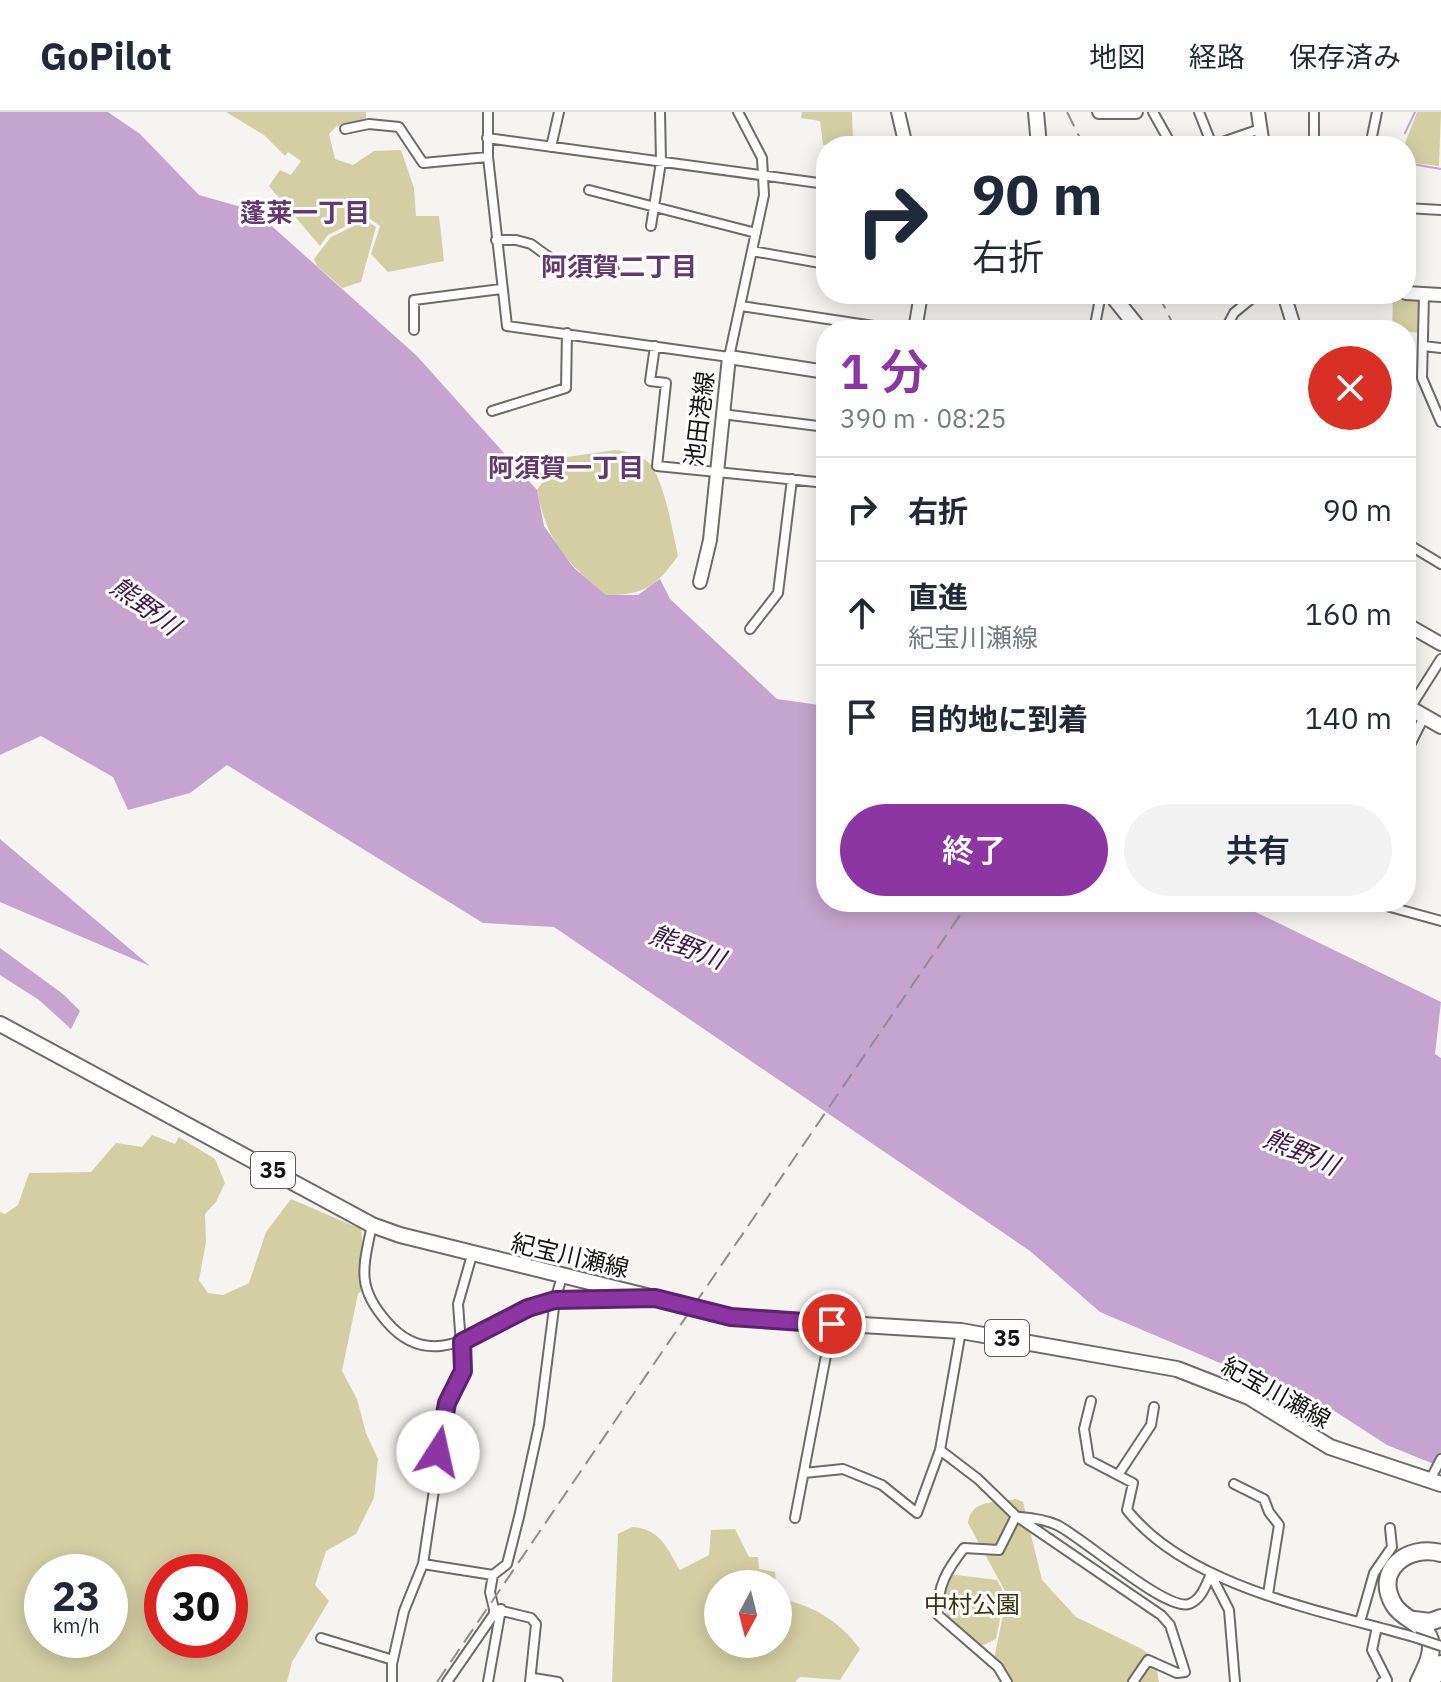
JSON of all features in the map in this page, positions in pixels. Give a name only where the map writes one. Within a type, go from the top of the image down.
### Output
[{"type":"highway","points":[[1441,1553],[1411,1552],[1400,1558],[1391,1570],[1388,1588],[1399,1612],[1414,1620],[1430,1622],[1441,1618]]},
{"type":"highway","points":[[1414,1620],[1430,1641],[1429,1657],[1419,1682]]},
{"type":"highway","points":[[1428,1682],[1441,1647]]},
{"type":"highway","points":[[1428,1682],[1441,1664]]},
{"type":"main road","points":[[898,112],[904,136]]},
{"type":"main road","points":[[1036,112],[1038,136]]},
{"type":"main road","points":[[1099,112],[1136,112]]},
{"type":"main road","points":[[1258,112],[1261,136]]},
{"type":"main road","points":[[1416,294],[1441,295]]},
{"type":"main road","points":[[1119,304],[1132,320]]},
{"type":"main road","name":"池田港線","points":[[700,582],[710,540],[729,357],[816,370]]},
{"type":"main road","points":[[1416,630],[1441,644]]},
{"type":"main road","points":[[1416,712],[1441,726]]},
{"type":"main road","name":"紀宝川瀬線","points":[[0,1024],[372,1225],[472,1255],[731,1317],[961,1331],[1177,1369],[1249,1397],[1330,1447],[1435,1478]]},
{"type":"street","points":[[369,112],[369,124]]},
{"type":"street","points":[[488,112],[488,157],[507,326],[729,357],[764,195],[762,158],[738,112]]},
{"type":"street","points":[[551,147],[559,112]]},
{"type":"street","points":[[651,226],[661,162],[660,112]]},
{"type":"street","points":[[1153,112],[1166,136]]},
{"type":"street","points":[[1199,112],[1208,136]]},
{"type":"street","points":[[1314,112],[1314,136]]},
{"type":"street","points":[[1372,136],[1377,112]]},
{"type":"street","points":[[345,129],[369,124],[399,127],[423,163],[488,157]]},
{"type":"street","points":[[1239,136],[1260,129]]},
{"type":"street","points":[[487,138],[816,183]]},
{"type":"street","points":[[589,190],[756,233]]},
{"type":"street","points":[[1416,209],[1441,210]]},
{"type":"street","points":[[496,240],[531,244],[553,260],[614,270]]},
{"type":"street","points":[[752,251],[816,262]]},
{"type":"street","points":[[414,330],[414,300],[501,289]]},
{"type":"street","points":[[1424,294],[1422,378],[1441,422]]},
{"type":"street","points":[[741,306],[834,320]]},
{"type":"street","points":[[492,411],[566,388],[567,333]]},
{"type":"street","points":[[655,346],[650,381],[666,383],[657,466],[816,482]]},
{"type":"street","points":[[1423,346],[1441,348]]},
{"type":"street","points":[[722,414],[816,426]]},
{"type":"street","points":[[750,629],[778,593],[792,479]]},
{"type":"street","points":[[1416,548],[1441,562]]},
{"type":"street","points":[[1416,695],[1441,659]]},
{"type":"street","points":[[1416,733],[1424,717]]},
{"type":"street","points":[[1408,912],[1441,921]]},
{"type":"street","points":[[372,1225],[362,1275],[372,1305],[402,1339],[425,1346],[462,1342],[528,1308],[555,1300],[655,1298]]},
{"type":"street","points":[[392,1682],[393,1660],[410,1590],[423,1564],[447,1403],[463,1371],[458,1304],[472,1255]]},
{"type":"street","points":[[499,1682],[489,1681],[502,1620],[490,1592],[493,1575],[507,1564],[519,1517],[539,1425],[555,1300],[562,1277]]},
{"type":"street","points":[[795,1518],[832,1324]]},
{"type":"street","points":[[804,1473],[843,1469],[882,1485],[917,1513],[940,1450],[961,1331]]},
{"type":"street","points":[[1091,1401],[1084,1429],[1089,1460],[1135,1487],[1127,1510],[1140,1527],[1185,1561],[1211,1574],[1268,1594],[1441,1647]]},
{"type":"street","points":[[1118,1475],[1151,1425],[1154,1407]]},
{"type":"street","points":[[940,1450],[978,1479],[1016,1516],[1170,1625],[1185,1672],[1177,1673],[1148,1660],[1133,1682]]},
{"type":"street","points":[[1435,1478],[1441,1459]]},
{"type":"street","points":[[1234,1484],[1264,1499],[1279,1525],[1268,1594]]},
{"type":"street","points":[[1016,1516],[1057,1525],[1131,1580],[1180,1603],[1191,1603],[1199,1597],[1211,1574]]},
{"type":"street","points":[[1007,1682],[998,1667],[938,1615],[938,1602],[943,1577],[964,1548],[999,1550],[1016,1516]]},
{"type":"street","points":[[1360,1622],[1374,1573],[1392,1547],[1390,1528]]},
{"type":"street","points":[[423,1564],[493,1575]]},
{"type":"street","points":[[1211,1574],[1229,1610],[1235,1682]]},
{"type":"street","points":[[498,1609],[531,1618],[536,1624],[532,1680],[558,1682]]},
{"type":"street","points":[[447,1682],[498,1609]]},
{"type":"street","points":[[1377,1627],[1372,1650],[1386,1674],[1387,1680],[1382,1682]]},
{"type":"street","points":[[321,1638],[393,1660]]},
{"type":"green space","points":[[226,112],[366,112],[366,121],[337,126],[329,134],[335,159],[353,165],[374,151],[401,150],[414,188],[416,216],[439,216],[444,261],[388,272],[371,254],[380,226],[366,216],[328,235],[320,246],[269,186],[280,170],[291,175],[301,161],[288,152],[285,156],[264,135]]},
{"type":"green space","points":[[802,112],[852,112],[853,136],[822,136],[820,121],[801,118]]},
{"type":"green space","points":[[1417,112],[1441,112],[1439,166],[1416,163],[1416,136],[1408,136]]},
{"type":"green space","points":[[366,220],[376,227],[361,282],[342,288],[317,266],[314,259],[331,237]]},
{"type":"green space","points":[[1416,296],[1422,296],[1421,333],[1416,332],[1416,320],[1392,320],[1393,304],[1416,304]]},
{"type":"green space","points":[[615,450],[643,459],[655,472],[668,508],[678,556],[648,588],[605,595],[579,572],[560,549],[546,524],[537,490],[560,458]]},
{"type":"green space","points":[[152,1135],[175,1144],[179,1137],[215,1159],[225,1183],[216,1202],[205,1214],[206,1242],[199,1280],[208,1293],[223,1295],[249,1283],[266,1232],[291,1199],[361,1229],[367,1285],[358,1294],[342,1371],[357,1399],[366,1433],[378,1459],[374,1498],[356,1534],[326,1551],[315,1585],[329,1601],[292,1662],[287,1682],[0,1682],[0,1212],[5,1214],[18,1205],[29,1173],[91,1172],[116,1143],[142,1147]]},
{"type":"green space","points":[[1016,1499],[1023,1502],[1042,1580],[1076,1617],[1142,1649],[1155,1660],[1159,1682],[1000,1682],[993,1664],[1007,1595],[968,1523],[970,1515],[979,1506]]},
{"type":"green space","points":[[632,1527],[650,1531],[666,1547],[680,1570],[709,1555],[711,1530],[735,1529],[749,1557],[758,1557],[759,1569],[764,1570],[704,1570],[704,1658],[792,1658],[792,1602],[834,1622],[860,1649],[840,1680],[800,1677],[795,1682],[612,1682],[618,1534]]},
{"type":"green space","name":"中村公園","points":[[949,1574],[997,1580],[1005,1595],[996,1639],[979,1647],[948,1615],[941,1595]]},
{"type":"water","name":"熊野川","points":[[0,112],[108,112],[140,134],[199,195],[255,211],[417,356],[537,490],[544,526],[573,567],[606,595],[638,595],[660,579],[670,599],[777,699],[816,705],[816,912],[1256,912],[1441,1002],[1435,1054],[1441,1058],[1441,1467],[1387,1445],[1336,1412],[1100,1312],[1030,1251],[554,927],[483,923],[227,765],[190,793],[128,810],[113,777],[41,736],[0,755]]},
{"type":"water","points":[[0,839],[150,966],[0,902]]},
{"type":"water","points":[[0,948],[63,994],[80,1011],[71,1029],[39,1000],[0,975]]},
{"type":"waterway","points":[[1405,133],[1415,112]]},
{"type":"waterway","points":[[1416,165],[1441,169]]},
{"type":"railway","points":[[1067,112],[1079,136]]},
{"type":"railway","points":[[1163,304],[1171,320]]},
{"type":"railway","points":[[437,1682],[962,912]]},
{"type":"district","name":"蓬莱一丁目","points":[[305,213]]},
{"type":"district","name":"阿須賀二丁目","points":[[619,267]]},
{"type":"district","name":"阿須賀一丁目","points":[[566,468]]},
{"type":"route","points":[[438,1452],[447,1403],[463,1371],[462,1342],[528,1308],[555,1300],[655,1298],[731,1317],[832,1324]]}]
